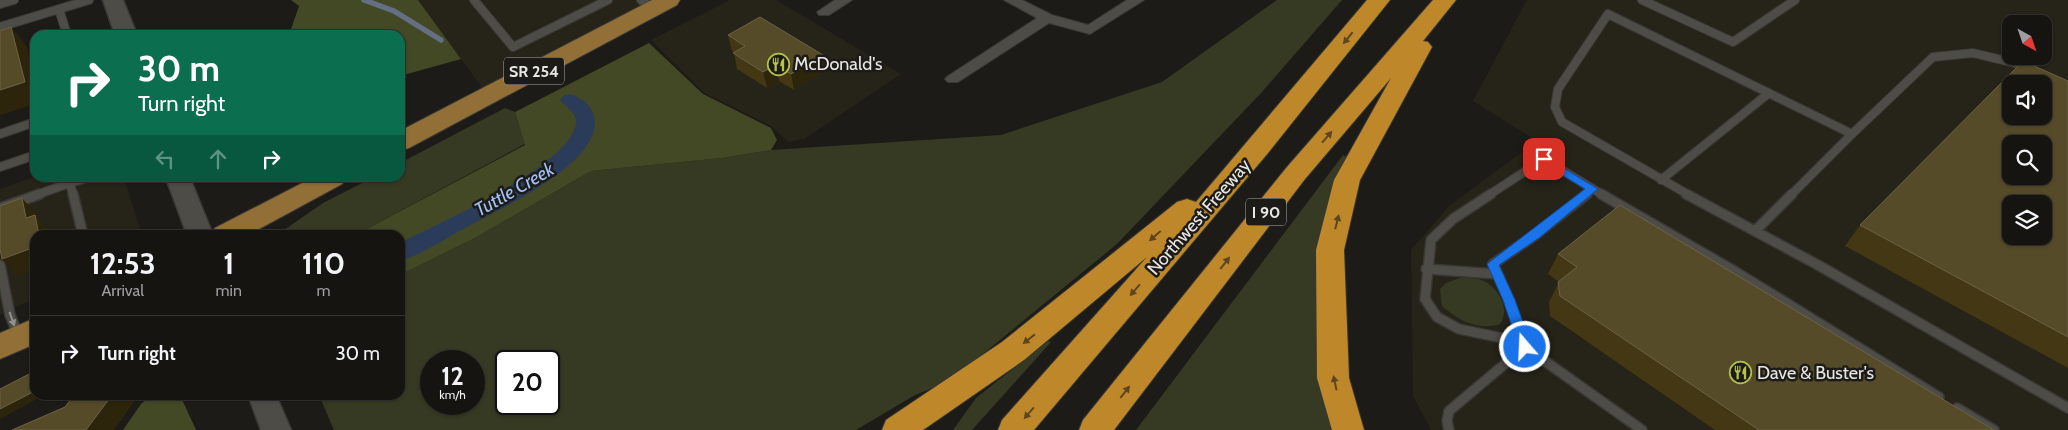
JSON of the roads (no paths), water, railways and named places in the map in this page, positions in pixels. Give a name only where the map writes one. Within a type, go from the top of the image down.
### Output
[{"type":"highway","name":"Northwest Freeway","points":[[1014,430],[1259,147],[1379,0]]},
{"type":"highway","points":[[1348,430],[1333,378],[1330,250],[1347,180],[1445,0]]},
{"type":"highway","name":"I 90","points":[[1095,430],[1296,173],[1445,0]]},
{"type":"highway","points":[[898,430],[964,387],[1066,310],[1259,147]]},
{"type":"main road","points":[[113,0],[124,30]]},
{"type":"main road","name":"SR 254","points":[[405,139],[654,3]]},
{"type":"main road","points":[[180,182],[198,230]]},
{"type":"main road","points":[[235,230],[326,182]]},
{"type":"main road","points":[[264,400],[276,430]]},
{"type":"street","points":[[824,12],[845,0]]},
{"type":"street","points":[[1011,0],[1047,18],[1090,30],[1137,0]]},
{"type":"street","points":[[953,78],[1047,18]]},
{"type":"lane","points":[[0,4],[14,0]]},
{"type":"lane","points":[[0,27],[89,0]]},
{"type":"lane","points":[[474,0],[513,47],[608,0]]},
{"type":"lane","points":[[1642,0],[1733,42],[1795,0]]},
{"type":"lane","points":[[59,9],[65,30]]},
{"type":"lane","points":[[1852,134],[1608,14],[1558,89],[1555,107],[1562,122],[1661,180],[1756,231],[2068,408]]},
{"type":"lane","points":[[1756,231],[1852,134],[1933,57],[1973,54],[2038,70]]},
{"type":"lane","points":[[1661,180],[1769,93]]},
{"type":"lane","points":[[0,134],[30,124]]},
{"type":"lane","points":[[0,168],[30,157]]},
{"type":"lane","points":[[1642,430],[1525,347],[1507,339],[1459,329],[1437,317],[1426,299],[1426,269],[1431,240],[1453,219],[1544,159],[1736,272],[1994,430]]},
{"type":"lane","points":[[0,208],[73,182]]},
{"type":"lane","points":[[70,183],[82,230]]},
{"type":"lane","points":[[1525,347],[1509,300],[1493,264],[1535,236],[1593,189]]},
{"type":"lane","points":[[0,265],[10,315],[18,338]]},
{"type":"lane","points":[[1426,269],[1497,274]]},
{"type":"lane","points":[[1449,430],[1447,421],[1449,411],[1525,347]]},
{"type":"waterway","name":"Tuttle Creek","points":[[364,0],[394,11],[441,40]]},
{"type":"waterway","name":"Tuttle Creek","points":[[405,250],[538,180],[562,160],[578,141],[584,131],[586,122],[580,107],[570,100]]},
{"type":"place","name":"McDonald's","points":[[778,64]]},
{"type":"place","name":"Dave & Buster's","points":[[1741,373]]}]
